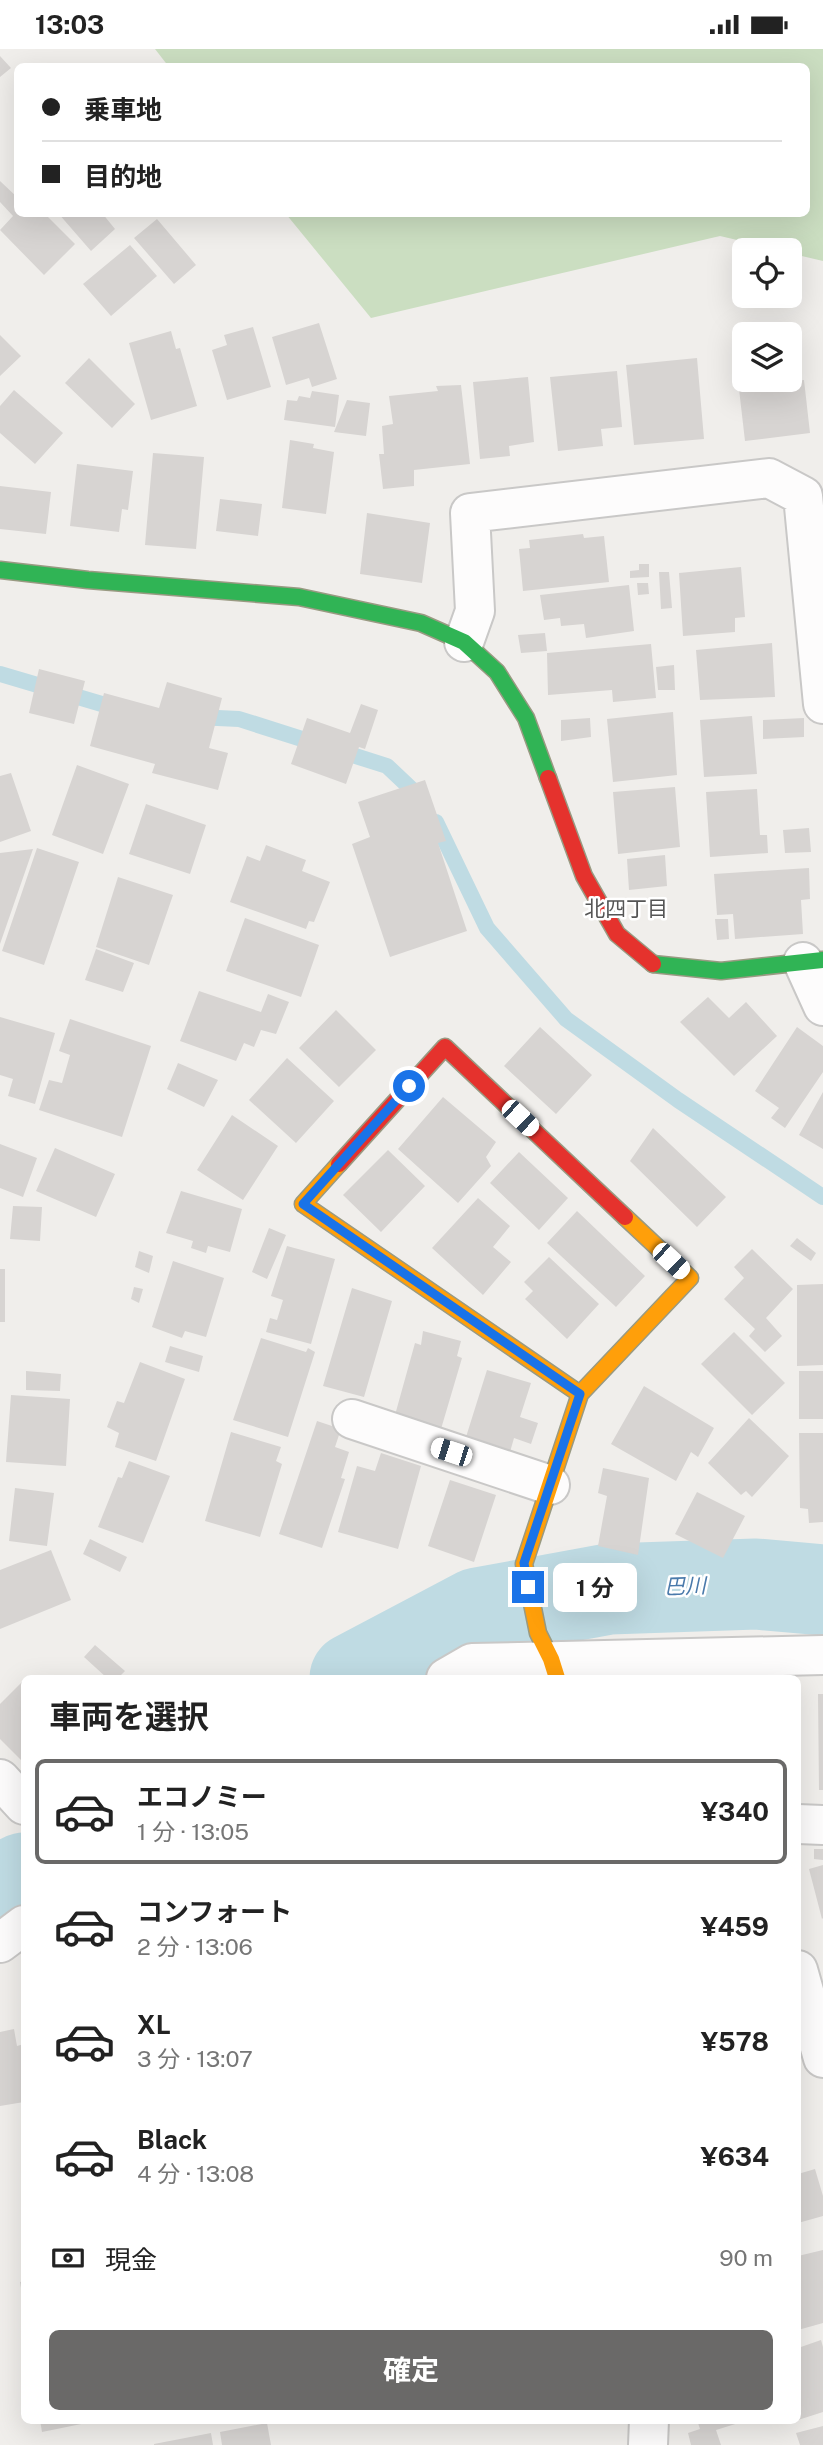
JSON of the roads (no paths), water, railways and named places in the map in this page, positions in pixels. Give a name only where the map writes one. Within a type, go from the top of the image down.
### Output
[{"type":"street","points":[[464,642],[475,611],[470,513],[769,478],[803,496],[823,703]]},
{"type":"street","points":[[0,570],[299,597],[421,623],[464,642],[497,672],[526,717],[584,876],[618,934],[656,965],[721,971],[813,961],[823,1006]]},
{"type":"street","points":[[548,1657],[524,1563],[580,1394],[690,1279],[444,1047],[303,1204],[580,1394]]},
{"type":"street","points":[[352,1419],[550,1485]]},
{"type":"street","points":[[451,1675],[472,1663],[548,1657],[823,1655]]},
{"type":"street","points":[[0,1779],[21,1802]]},
{"type":"street","points":[[801,1824],[823,1825]]},
{"type":"street","points":[[0,1943],[21,1927]]},
{"type":"street","points":[[801,1981],[823,2058]]},
{"type":"street","points":[[648,2445],[649,2424]]},
{"type":"waterway","points":[[0,674],[122,710]]},
{"type":"waterway","points":[[196,717],[239,719],[387,766],[423,800]]},
{"type":"waterway","points":[[436,822],[487,928],[566,1019],[678,1100],[823,1197]]},
{"type":"waterway","name":"巴川","points":[[361,1675],[478,1613],[609,1589],[756,1584],[823,1590]]},
{"type":"waterway","name":"巴川","points":[[0,1895],[21,1880]]},
{"type":"district","name":"北四丁目","points":[[626,908]]}]
